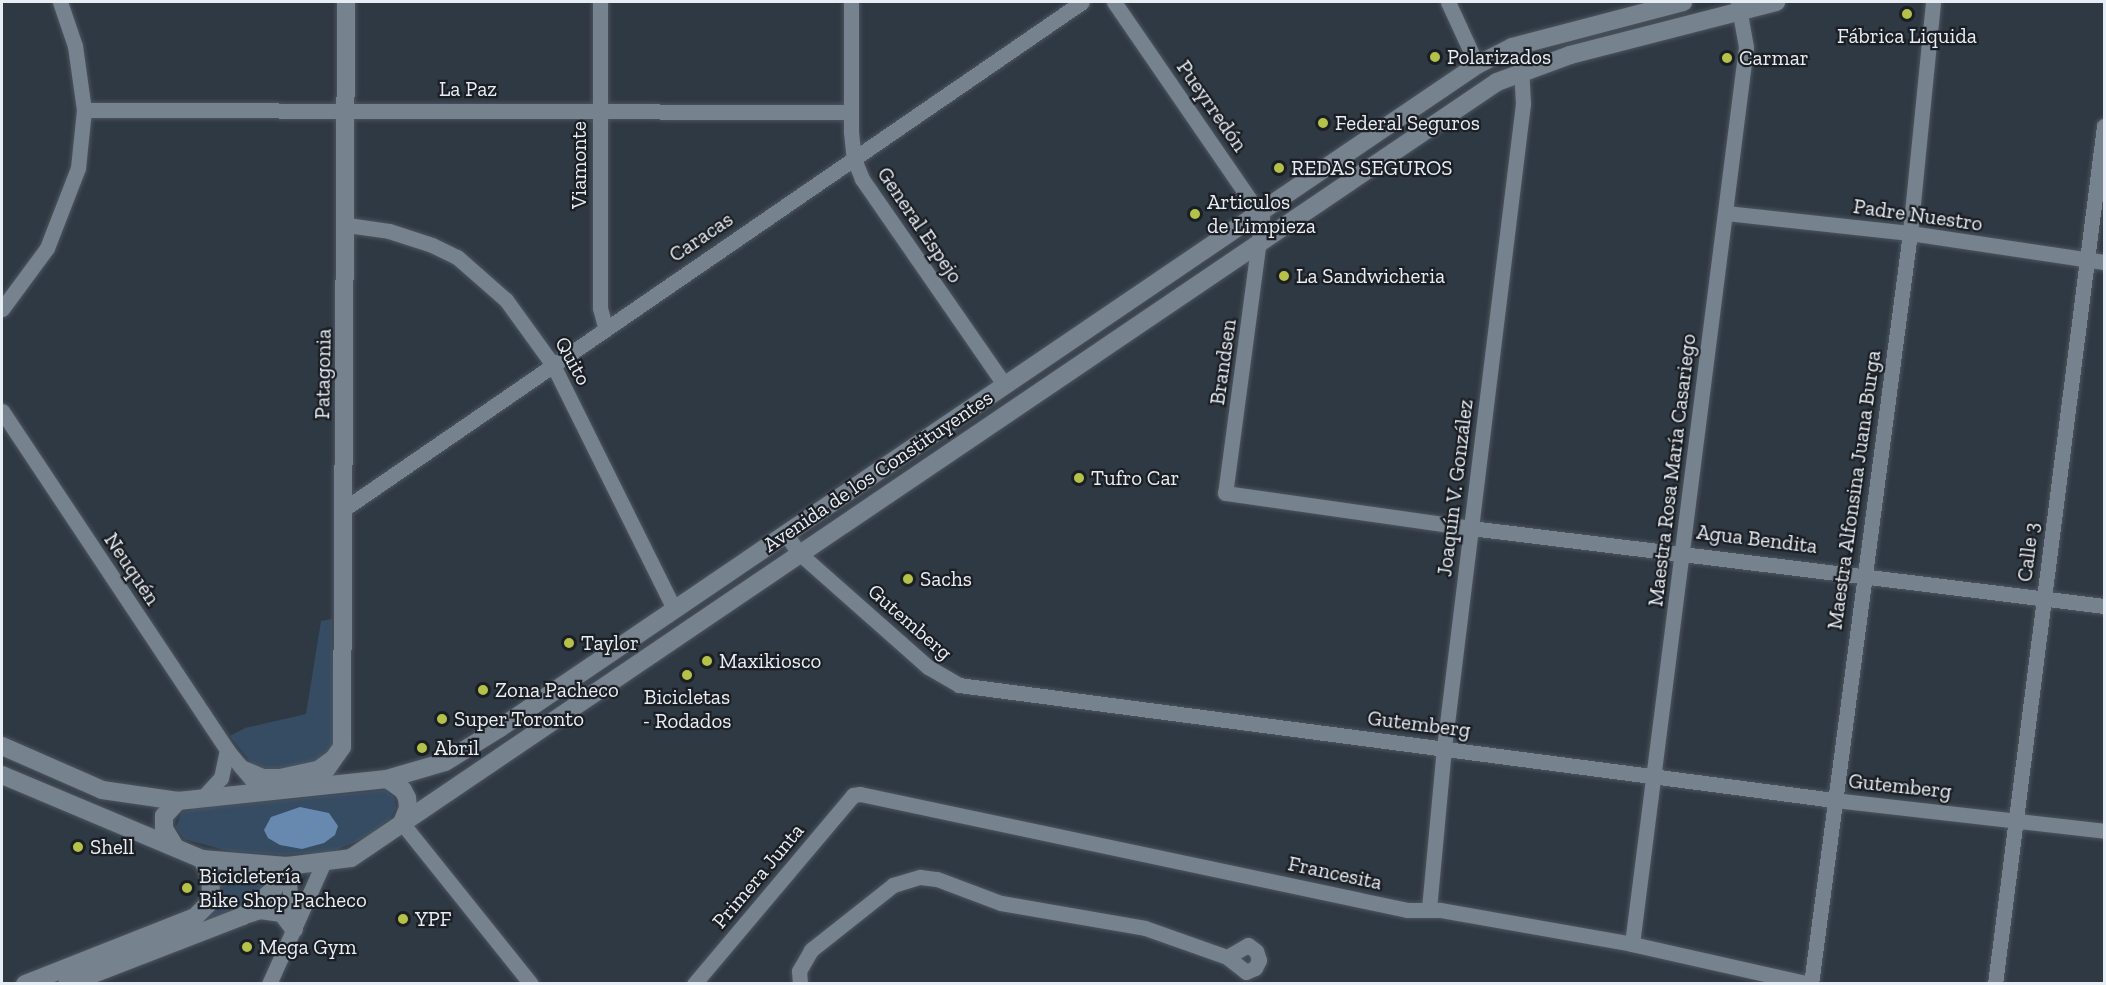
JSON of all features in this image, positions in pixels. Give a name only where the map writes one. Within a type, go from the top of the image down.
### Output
[{"type":"main road","name":"Patagonia","points":[[342,747],[347,225],[346,2]]},
{"type":"main road","name":"Avenida de los Constituyentes","points":[[2,775],[202,859],[287,866],[322,864],[351,858],[1262,238],[1469,100],[1521,71],[1739,6],[1776,2]]},
{"type":"main road","name":"Avenida de los Constituyentes","points":[[2,746],[102,790],[178,801],[204,796],[387,779],[431,768],[462,753],[1477,65],[1512,47],[1672,3]]},
{"type":"main road","points":[[342,747],[353,772],[364,780]]},
{"type":"main road","points":[[306,786],[323,774],[342,747]]},
{"type":"main road","points":[[387,779],[403,790],[407,798],[408,808],[402,823]]},
{"type":"main road","points":[[175,847],[164,829],[164,816],[178,801]]},
{"type":"main road","points":[[25,984],[195,917],[207,905],[211,895],[210,876],[202,859]]},
{"type":"main road","points":[[243,916],[273,890],[287,866]]},
{"type":"main road","points":[[67,984],[243,916],[271,910],[282,913],[294,928]]},
{"type":"street","points":[[2,309],[47,248],[64,212],[78,168],[84,110],[75,46],[60,2]]},
{"type":"street","name":"Viamonte","points":[[600,2],[600,308],[605,327]]},
{"type":"street","name":"General Espejo","points":[[851,2],[851,112],[854,159],[862,179],[1004,384]]},
{"type":"street","name":"Caracas","points":[[345,509],[605,327],[1082,2]]},
{"type":"street","name":"Pueyrredón","points":[[1114,2],[1259,211],[1262,238]]},
{"type":"street","points":[[1448,2],[1477,65]]},
{"type":"street","name":"Maestra Alfonsina Juana Burga","points":[[1810,984],[1910,233],[1934,2]]},
{"type":"street","name":"Maestra Rosa María Casariego","points":[[1632,944],[1746,47],[1739,6]]},
{"type":"street","name":"Joaquín V. González","points":[[1428,909],[1444,748],[1523,104],[1521,71]]},
{"type":"street","name":"La Paz","points":[[84,110],[851,112]]},
{"type":"street","name":"Calle 3","points":[[1995,984],[2104,126]]},
{"type":"street","name":"Padre Nuestro","points":[[1726,213],[1910,233],[2104,262]]},
{"type":"street","name":"Quito","points":[[347,225],[389,231],[457,257],[506,300],[552,365],[675,609]]},
{"type":"street","name":"Brandsen","points":[[1225,493],[1262,238]]},
{"type":"street","name":"Neuquén","points":[[2,411],[227,750],[261,791]]},
{"type":"street","name":"Agua Bendita","points":[[1225,493],[1471,528],[1683,551],[2104,606]]},
{"type":"street","name":"Gutemberg","points":[[785,533],[799,553],[928,668],[959,685],[1834,800],[2104,831]]},
{"type":"street","points":[[238,766],[262,776],[279,776],[317,768],[342,747]]},
{"type":"street","points":[[204,796],[221,778],[227,750]]},
{"type":"street","name":"Francesita","points":[[853,795],[1407,910],[1428,909],[1632,944],[1810,984]]},
{"type":"street","name":"Primera Junta","points":[[694,984],[853,795]]},
{"type":"street","points":[[402,823],[531,984]]},
{"type":"street","points":[[269,984],[322,864]]},
{"type":"street","points":[[287,866],[294,928]]},
{"type":"street","points":[[800,984],[799,971],[811,950],[893,885],[920,878],[937,879],[1001,903],[1145,928],[1227,957]]},
{"type":"shaded area","points":[[332,619],[334,747],[319,763],[268,772],[254,766],[230,736],[245,728],[306,714],[321,621]]},
{"type":"shaded area","points":[[385,790],[394,797],[396,808],[390,819],[365,838],[331,852],[282,855],[228,851],[184,839],[176,827],[182,812],[194,809]]},
{"type":"shaded area","points":[[300,807],[329,813],[338,826],[335,835],[324,843],[302,849],[280,845],[268,838],[264,830],[271,817]]},
{"type":"shaded area","points":[[213,871],[275,878],[227,917],[52,983],[38,984],[208,916],[221,895]]},
{"type":"place","name":"Fábrica Liquida","points":[[1907,14]]},
{"type":"place","name":"Polarizados","points":[[1435,57]]},
{"type":"place","name":"Carmar","points":[[1727,58]]},
{"type":"place","name":"Federal Seguros","points":[[1323,123]]},
{"type":"place","name":"REDAS SEGUROS","points":[[1279,168]]},
{"type":"place","name":"Articulos de Limpieza","points":[[1195,214]]},
{"type":"place","name":"La Sandwicheria","points":[[1284,276]]},
{"type":"place","name":"Tufro Car","points":[[1079,478]]},
{"type":"place","name":"Sachs","points":[[908,579]]},
{"type":"place","name":"Taylor","points":[[569,643]]},
{"type":"place","name":"Maxikiosco","points":[[707,661]]},
{"type":"place","name":"Bicicletas - Rodados","points":[[687,675]]},
{"type":"place","name":"Zona Pacheco","points":[[483,690]]},
{"type":"place","name":"Super Toronto","points":[[442,719]]},
{"type":"place","name":"Abril","points":[[422,748]]},
{"type":"place","name":"Shell","points":[[78,847]]},
{"type":"place","name":"Bicicletería Bike Shop Pacheco","points":[[187,888]]},
{"type":"place","name":"YPF","points":[[403,919]]},
{"type":"place","name":"Mega Gym","points":[[247,947]]}]
